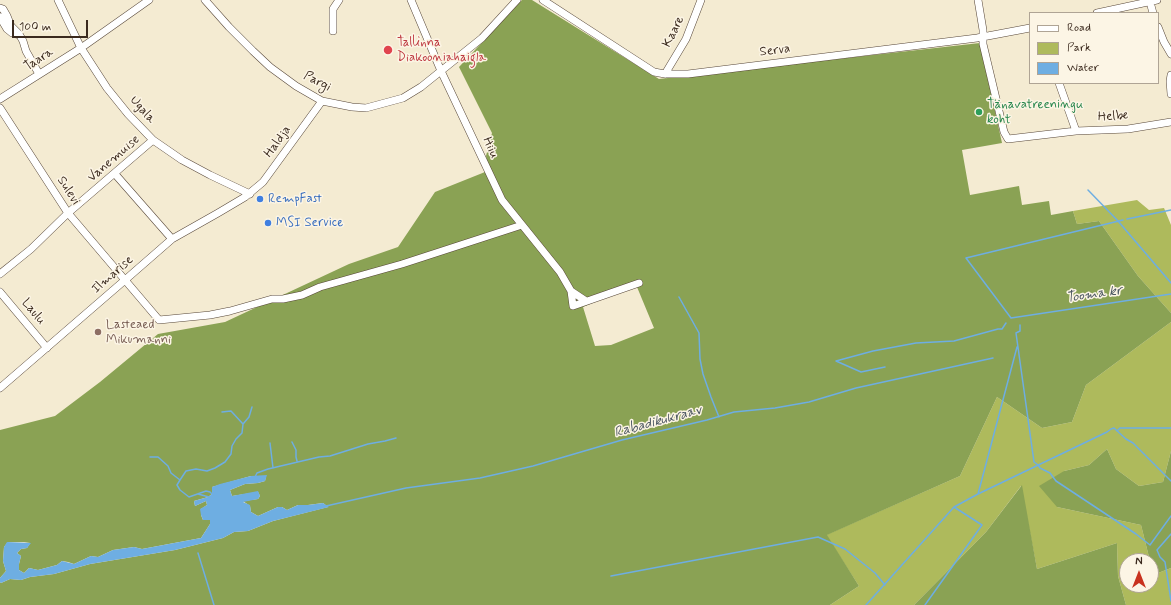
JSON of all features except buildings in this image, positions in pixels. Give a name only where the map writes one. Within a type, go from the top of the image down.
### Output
[{"type":"street","name":"Ugala","points":[[58,0],[81,48],[107,88],[128,114],[153,140],[182,160],[250,194]]},
{"type":"street","name":"Taara","points":[[0,99],[81,48],[149,0]]},
{"type":"street","name":"Pargi","points":[[205,0],[229,27],[270,67],[296,86],[322,101],[352,107],[366,108],[403,98],[421,87],[482,38],[517,0]]},
{"type":"street","points":[[333,31],[333,9],[339,0]]},
{"type":"street","name":"Hiiu","points":[[411,0],[441,71],[502,200],[560,272],[571,291],[573,306],[639,283]]},
{"type":"street","name":"Serva","points":[[543,0],[654,72],[665,74],[688,74],[984,37],[1029,28]]},
{"type":"street","name":"Kaare","points":[[665,74],[686,39],[701,0]]},
{"type":"street","points":[[978,0],[984,37]]},
{"type":"street","points":[[1102,12],[1154,1],[1153,12]]},
{"type":"street","points":[[0,8],[4,11],[11,26],[18,32],[26,51],[39,74]]},
{"type":"street","points":[[0,17],[7,29],[20,36]]},
{"type":"street","points":[[1159,30],[1171,54]]},
{"type":"street","name":"Helbe","points":[[984,37],[984,44],[1004,132],[1008,139],[1076,131],[1128,129],[1171,122]]},
{"type":"street","points":[[1171,75],[1171,94]]},
{"type":"street","points":[[1059,84],[1076,131]]},
{"type":"street","name":"Haldja","points":[[250,194],[263,182],[322,101]]},
{"type":"street","name":"Sulevi","points":[[0,108],[68,214],[159,320],[210,315],[272,299],[302,296],[320,287],[402,264],[522,225]]},
{"type":"street","name":"Vanemuise","points":[[0,274],[153,140]]},
{"type":"street","points":[[116,174],[172,239]]},
{"type":"street","name":"Ilmarise","points":[[0,388],[172,239],[250,194]]},
{"type":"street","name":"Hiiu","points":[[571,291],[586,302]]},
{"type":"street","name":"Laulu","points":[[0,292],[47,348]]},
{"type":"green space","points":[[522,0],[532,0],[659,79],[980,43],[1002,143],[962,150],[970,195],[1019,186],[1022,205],[1049,201],[1051,215],[1073,211],[1077,224],[1099,221],[1138,276],[1171,313],[1171,322],[1086,385],[1072,422],[1042,428],[997,397],[960,476],[827,535],[859,586],[830,605],[0,605],[0,582],[1,583],[10,579],[21,580],[30,577],[54,574],[90,564],[175,550],[223,538],[234,532],[248,531],[273,521],[328,507],[323,503],[298,505],[287,510],[282,507],[278,507],[258,516],[251,512],[250,506],[243,501],[258,499],[260,496],[258,492],[232,496],[230,490],[245,484],[265,481],[266,476],[251,476],[212,487],[212,494],[208,497],[194,501],[195,506],[206,501],[207,505],[201,509],[201,515],[203,520],[210,520],[210,524],[201,538],[142,549],[134,547],[113,550],[98,557],[91,556],[74,564],[62,561],[57,565],[38,570],[29,568],[24,573],[19,570],[21,556],[17,553],[21,549],[27,548],[30,543],[8,542],[4,547],[3,561],[6,571],[0,578],[0,430],[55,416],[100,382],[158,334],[225,322],[349,264],[398,247],[435,192],[485,172],[488,167],[486,156],[492,133],[459,67]],"holes":[[[637,287],[654,328],[611,345],[595,346],[583,307],[611,295]]]},
{"type":"green space","points":[[1137,200],[1149,210],[1164,208],[1171,225],[1171,313],[1138,276],[1099,221],[1077,224],[1073,211]]},
{"type":"green space","points":[[1171,322],[1171,451],[1163,482],[1139,486],[1116,469],[1107,449],[1089,465],[1064,471],[1057,507],[1141,525],[1148,553],[1119,553],[1119,580],[1117,543],[1037,569],[1021,486],[986,532],[914,605],[830,605],[859,586],[826,535],[960,476],[997,397],[1042,428],[1072,422],[1086,385]]},
{"type":"green space","points":[[1107,449],[1116,469],[1139,486],[1163,482],[1171,451],[1171,568],[1159,573],[1159,553],[1148,553],[1141,525],[1057,507],[1039,486],[1064,471],[1089,465]]},
{"type":"green space","points":[[1022,485],[1037,569],[1117,543],[1119,593],[1123,593],[1126,605],[914,605],[986,532]]},
{"type":"green space","points":[[1171,568],[1171,605],[1126,605],[1123,593],[1159,593],[1159,573]]},
{"type":"water","points":[[267,475],[265,481],[245,484],[230,490],[232,496],[258,491],[260,496],[258,499],[243,502],[250,505],[251,512],[258,516],[278,507],[282,507],[287,510],[298,505],[323,503],[329,507],[273,521],[248,531],[234,532],[223,538],[175,550],[90,564],[54,574],[30,577],[21,580],[10,579],[1,583],[0,582],[0,578],[6,571],[3,561],[4,547],[7,542],[31,543],[27,548],[21,549],[17,553],[21,556],[19,570],[24,573],[29,568],[38,570],[57,565],[62,561],[74,564],[91,556],[98,557],[113,550],[134,547],[142,549],[201,538],[210,524],[210,520],[203,520],[201,515],[200,509],[207,505],[206,501],[195,506],[194,501],[208,497],[212,494],[212,487],[220,484],[251,476]]},
{"type":"waterway","points":[[1088,190],[1118,221],[1171,283]]},
{"type":"waterway","points":[[1127,219],[1171,210]]},
{"type":"waterway","name":"Tooma kr","points":[[1123,220],[966,258],[1011,318],[1171,294]]},
{"type":"waterway","points":[[679,297],[699,333],[700,359],[703,374],[719,417]]},
{"type":"waterway","points":[[885,367],[861,372],[836,361],[873,351],[916,343],[954,341],[1002,329],[1006,323]]},
{"type":"waterway","points":[[1020,325],[1020,331],[1016,333],[1034,462],[1040,468],[1050,473],[1056,481],[1136,534],[1150,545],[1171,516]]},
{"type":"waterway","points":[[978,494],[1017,347]]},
{"type":"waterway","name":"Rabadikukraav","points":[[326,506],[406,488],[480,478],[533,466],[622,440],[707,420],[734,412],[775,408],[809,402],[856,388],[993,358]]},
{"type":"waterway","points":[[180,480],[186,471],[196,469],[207,471],[225,462],[231,454],[232,446],[236,439],[242,433],[243,424],[249,417],[252,407]]},
{"type":"waterway","points":[[222,412],[231,411],[243,424]]},
{"type":"waterway","points":[[866,605],[954,507],[1111,429],[1114,428],[1133,443],[1171,481]]},
{"type":"waterway","points":[[1117,431],[1120,428],[1171,428]]},
{"type":"waterway","points":[[255,477],[257,473],[268,469],[319,457],[330,456],[368,444],[396,438]]},
{"type":"waterway","points":[[292,442],[296,450],[297,461]]},
{"type":"waterway","points":[[270,443],[273,468]]},
{"type":"waterway","points":[[150,457],[158,457],[168,466],[171,473],[180,480],[177,485],[180,490],[189,497],[206,491],[213,495]]},
{"type":"waterway","points":[[198,494],[209,497]]},
{"type":"waterway","points":[[925,605],[982,525],[954,507]]},
{"type":"waterway","points":[[1157,550],[1171,534]]},
{"type":"waterway","points":[[611,576],[818,537],[845,549],[875,573],[885,585]]},
{"type":"waterway","points":[[1157,550],[1160,557],[1165,562],[1171,601]]},
{"type":"waterway","points":[[198,553],[214,605]]},
{"type":"place","name":"Tallinna Diakooniahaigla","points":[[388,50]]},
{"type":"place","name":"Tänavatreeningu koht","points":[[979,112]]},
{"type":"place","name":"RempFast","points":[[260,199]]},
{"type":"place","name":"MSI Service","points":[[268,223]]},
{"type":"place","name":"Lasteaed Mikumanni","points":[[98,332]]}]
